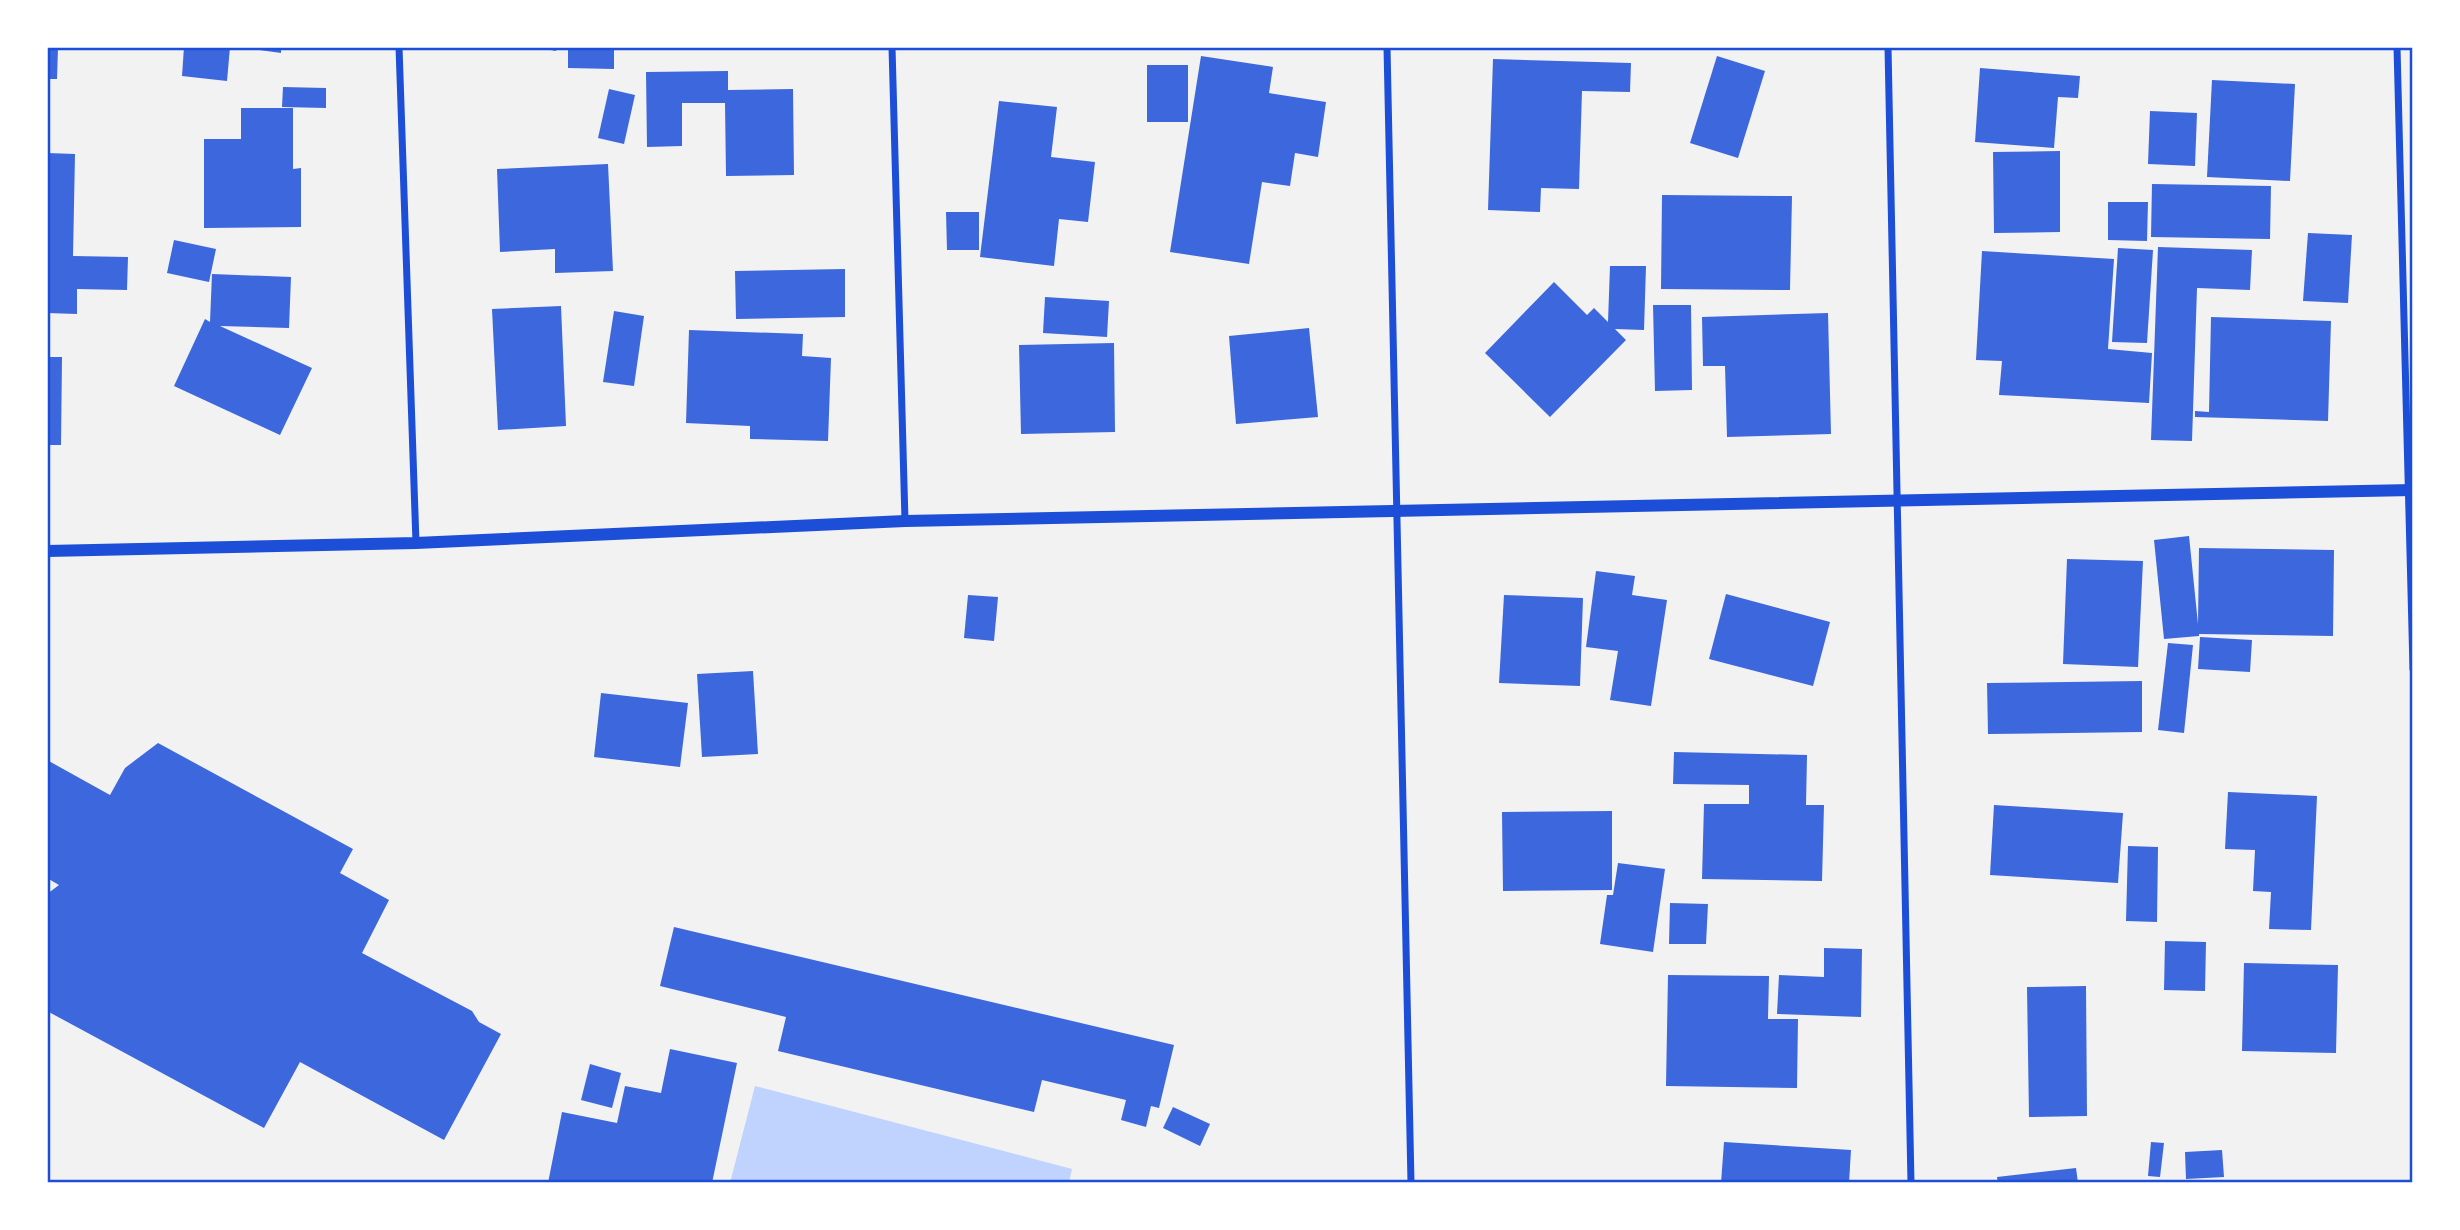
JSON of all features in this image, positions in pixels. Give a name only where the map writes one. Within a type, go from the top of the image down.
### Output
[{"type":"street","points":[[399,47],[416,543]]},
{"type":"street","points":[[892,47],[905,522]]},
{"type":"street","points":[[1387,47],[1411,1183]]},
{"type":"street","points":[[1888,47],[1911,1183]]},
{"type":"street","points":[[2398,47],[2411,490],[2413,669]]},
{"type":"street","points":[[47,551],[416,543],[905,522],[2411,490]]},
{"type":"water","points":[[755,1086],[1072,1169],[1069,1183],[730,1183]]},
{"type":"building","points":[[47,47],[58,47],[57,79],[47,79]]},
{"type":"building","points":[[184,47],[230,47],[227,81],[182,76]]},
{"type":"building","points":[[238,47],[281,47],[281,53]]},
{"type":"building","points":[[535,47],[557,47],[556,51]]},
{"type":"building","points":[[568,47],[614,47],[614,69],[568,68]]},
{"type":"building","points":[[1201,56],[1273,67],[1269,93],[1326,102],[1318,157],[1295,153],[1290,186],[1262,182],[1249,264],[1170,252]]},
{"type":"building","points":[[1717,56],[1765,71],[1738,158],[1690,143]]},
{"type":"building","points":[[1493,59],[1631,63],[1630,92],[1582,91],[1579,189],[1541,188],[1540,212],[1488,210]]},
{"type":"building","points":[[1147,65],[1188,65],[1188,122],[1147,122]]},
{"type":"building","points":[[1980,68],[2080,76],[2078,98],[2058,97],[2054,148],[1975,142]]},
{"type":"building","points":[[728,71],[728,90],[793,89],[794,175],[726,176],[725,103],[682,103],[682,146],[647,147],[646,72]]},
{"type":"building","points":[[2212,80],[2295,84],[2290,181],[2207,177]]},
{"type":"building","points":[[283,87],[326,88],[326,108],[282,107]]},
{"type":"building","points":[[609,89],[635,95],[624,144],[598,138]]},
{"type":"building","points":[[999,101],[1057,107],[1051,157],[1095,162],[1088,222],[1059,219],[1054,266],[980,257]]},
{"type":"building","points":[[241,108],[293,108],[293,169],[301,168],[301,227],[204,228],[204,139],[241,139]]},
{"type":"building","points":[[2150,111],[2197,113],[2195,166],[2148,164]]},
{"type":"building","points":[[2060,151],[2060,232],[1994,233],[1993,152]]},
{"type":"building","points":[[47,153],[75,154],[73,256],[128,257],[127,290],[77,289],[77,314],[47,313]]},
{"type":"building","points":[[608,164],[613,271],[555,273],[555,249],[500,252],[497,169]]},
{"type":"building","points":[[2152,184],[2271,186],[2270,239],[2151,237]]},
{"type":"building","points":[[1662,195],[1792,196],[1790,290],[1661,289]]},
{"type":"building","points":[[2108,202],[2148,202],[2147,241],[2108,240]]},
{"type":"building","points":[[946,212],[979,212],[979,250],[947,250]]},
{"type":"building","points":[[2308,233],[2352,235],[2348,303],[2303,301]]},
{"type":"building","points":[[174,240],[216,249],[209,282],[167,273]]},
{"type":"building","points":[[2158,247],[2252,250],[2250,290],[2197,288],[2192,441],[2151,440]]},
{"type":"building","points":[[2118,248],[2153,250],[2147,343],[2112,342]]},
{"type":"building","points":[[1982,251],[2114,259],[2108,349],[2152,353],[2149,403],[1999,395],[2002,361],[1976,360]]},
{"type":"building","points":[[1610,266],[1646,266],[1644,330],[1615,329],[1626,340],[1550,417],[1485,353],[1554,282],[1587,315],[1594,308],[1608,322]]},
{"type":"building","points":[[845,269],[845,317],[736,319],[735,271]]},
{"type":"building","points":[[212,274],[291,277],[289,328],[220,326],[312,368],[280,435],[174,386],[205,319],[210,322]]},
{"type":"building","points":[[1045,297],[1109,301],[1107,337],[1043,333]]},
{"type":"building","points":[[1653,305],[1691,305],[1692,390],[1655,391]]},
{"type":"building","points":[[561,306],[566,426],[498,430],[492,309]]},
{"type":"building","points":[[614,311],[644,316],[634,386],[603,382]]},
{"type":"building","points":[[1828,313],[1831,434],[1727,437],[1725,366],[1703,366],[1702,317]]},
{"type":"building","points":[[2211,317],[2331,321],[2328,421],[2195,417],[2195,411],[2209,412]]},
{"type":"building","points":[[1309,328],[1318,417],[1236,424],[1229,336]]},
{"type":"building","points":[[689,330],[803,334],[802,356],[831,358],[828,441],[750,439],[750,426],[686,423]]},
{"type":"building","points":[[1114,343],[1115,432],[1021,434],[1019,345]]},
{"type":"building","points":[[47,357],[62,357],[61,445],[47,445]]},
{"type":"building","points":[[2189,536],[2198,624],[2199,548],[2334,550],[2333,636],[2199,634],[2164,639],[2154,540]]},
{"type":"building","points":[[2067,559],[2143,561],[2138,667],[2063,664]]},
{"type":"building","points":[[1596,571],[1635,576],[1632,595],[1667,600],[1651,706],[1610,700],[1618,651],[1586,647]]},
{"type":"building","points":[[1726,594],[1830,622],[1813,686],[1709,659]]},
{"type":"building","points":[[968,595],[998,597],[994,641],[964,638]]},
{"type":"building","points":[[1504,595],[1583,598],[1580,686],[1499,683]]},
{"type":"building","points":[[2200,637],[2252,640],[2250,672],[2198,669]]},
{"type":"building","points":[[2168,643],[2193,645],[2184,733],[2158,730]]},
{"type":"building","points":[[753,671],[758,754],[702,757],[697,674]]},
{"type":"building","points":[[2142,681],[2142,732],[1988,734],[1987,683]]},
{"type":"building","points":[[601,693],[688,703],[680,767],[594,757]]},
{"type":"building","points":[[158,743],[353,849],[340,873],[389,900],[362,953],[472,1011],[479,1022],[501,1034],[444,1140],[300,1062],[264,1128],[47,1011],[47,894],[59,885],[47,878],[47,760],[110,795],[125,768]]},
{"type":"building","points":[[1674,752],[1807,755],[1806,805],[1824,805],[1822,881],[1702,879],[1704,804],[1749,804],[1749,785],[1673,784]]},
{"type":"building","points":[[2228,792],[2317,796],[2311,930],[2269,929],[2271,892],[2253,891],[2255,850],[2225,849]]},
{"type":"building","points":[[1994,805],[2123,813],[2118,883],[1990,875]]},
{"type":"building","points":[[1612,811],[1612,890],[1503,891],[1502,812]]},
{"type":"building","points":[[2128,846],[2158,847],[2157,922],[2126,921]]},
{"type":"building","points":[[1618,863],[1665,869],[1653,952],[1600,944],[1607,895],[1613,895]]},
{"type":"building","points":[[1670,903],[1708,904],[1706,944],[1669,944]]},
{"type":"building","points":[[674,927],[1174,1045],[1159,1108],[1151,1106],[1146,1127],[1121,1120],[1126,1100],[1042,1080],[1034,1112],[778,1051],[786,1017],[660,986]]},
{"type":"building","points":[[2165,941],[2206,942],[2205,991],[2164,990]]},
{"type":"building","points":[[1824,948],[1862,949],[1861,1017],[1777,1014],[1779,975],[1824,977]]},
{"type":"building","points":[[2244,963],[2338,965],[2336,1053],[2242,1051]]},
{"type":"building","points":[[1668,975],[1769,976],[1768,1019],[1798,1019],[1797,1088],[1666,1086]]},
{"type":"building","points":[[2086,986],[2087,1116],[2029,1117],[2027,987]]},
{"type":"building","points":[[670,1049],[737,1063],[712,1183],[548,1183],[562,1112],[617,1123],[625,1086],[661,1093]]},
{"type":"building","points":[[590,1064],[621,1073],[612,1108],[581,1100]]},
{"type":"building","points":[[1173,1107],[1210,1124],[1200,1146],[1163,1128]]},
{"type":"building","points":[[1724,1142],[1851,1150],[1849,1183],[1721,1183]]},
{"type":"building","points":[[2151,1142],[2164,1143],[2160,1177],[2148,1176]]},
{"type":"building","points":[[2222,1150],[2224,1177],[2186,1179],[2185,1152]]},
{"type":"building","points":[[2076,1168],[2078,1183],[1998,1183],[1997,1177]]}]
